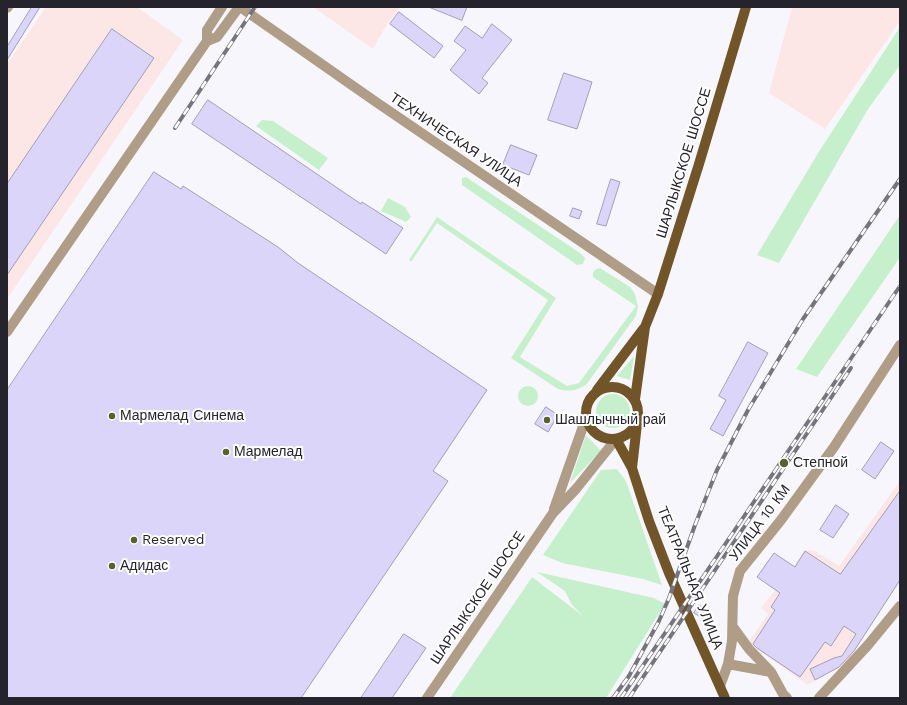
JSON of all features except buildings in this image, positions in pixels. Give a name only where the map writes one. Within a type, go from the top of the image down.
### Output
[{"type":"main road","name":"ШАРЛЫКСКОЕ ШОССЕ","points":[[635,399],[645,327],[658,294],[746,7]]},
{"type":"main road","name":"ШАРЛЫКСКОЕ ШОССЕ","points":[[596,392],[645,327]]},
{"type":"main road","points":[[610,386],[619,387],[628,392],[635,399],[638,410],[637,422],[629,433],[616,439],[603,437],[597,434],[588,424],[586,413],[588,403],[596,392],[610,386]]},
{"type":"main road","name":"ТЕАТРАЛЬНАЯ УЛИЦА","points":[[632,468],[637,422]]},
{"type":"main road","name":"ТЕАТРАЛЬНАЯ УЛИЦА","points":[[616,439],[632,468],[669,573],[725,698]]},
{"type":"street","points":[[208,41],[207,30],[222,7]]},
{"type":"street","points":[[7,332],[208,41],[217,37],[240,7]]},
{"type":"street","name":"ТЕХНИЧЕСКАЯ УЛИЦА","points":[[240,7],[376,102],[658,294]]},
{"type":"street","name":"УЛИЦА 10 КМ","points":[[720,686],[728,664],[732,642],[733,596],[740,571],[781,520],[834,447],[900,345]]},
{"type":"street","name":"ШАРЛЫКСКОЕ ШОССЕ","points":[[553,513],[586,418]]},
{"type":"street","name":"ШАРЛЫКСКОЕ ШОССЕ","points":[[427,698],[553,513],[576,489],[616,439]]},
{"type":"street","points":[[819,698],[868,646],[900,606]]},
{"type":"street","points":[[733,627],[771,672],[783,694],[787,698]]},
{"type":"street","points":[[728,664],[771,672]]},
{"type":"shaded area","points":[[46,7],[137,7],[183,40],[7,299],[7,64]]},
{"type":"shaded area","points":[[313,7],[400,7],[386,26],[373,49]]},
{"type":"shaded area","points":[[792,7],[900,7],[900,21],[825,129],[769,93]]},
{"type":"shaded area","points":[[900,481],[900,581],[847,663],[808,685],[748,643],[768,614],[761,608],[805,550],[815,551],[839,566]]},
{"type":"green space","points":[[900,27],[900,65],[868,109],[779,263],[757,255],[820,150]]},
{"type":"green space","points":[[262,120],[273,121],[328,158],[319,170],[256,126]]},
{"type":"green space","points":[[466,177],[580,253],[585,258],[583,264],[577,265],[462,185],[462,178]]},
{"type":"green space","points":[[388,198],[405,207],[411,217],[406,222],[381,211]]},
{"type":"green space","points":[[900,215],[900,257],[894,266],[817,377],[796,369]]},
{"type":"green space","points":[[437,217],[556,298],[520,357],[567,386],[579,383],[636,306],[593,277],[593,272],[600,268],[630,287],[635,294],[638,307],[636,316],[586,385],[579,389],[572,390],[558,389],[511,358],[548,300],[437,223],[411,262],[409,260]]},
{"type":"green space","points":[[634,356],[630,380],[617,376]]},
{"type":"green space","points":[[524,386],[532,386],[538,392],[538,400],[532,406],[524,406],[518,400],[518,392]]},
{"type":"green space","points":[[613,394],[625,399],[630,411],[625,423],[613,428],[601,423],[596,411],[601,399]]},
{"type":"green space","points":[[586,435],[601,451],[570,483]]},
{"type":"green space","points":[[617,469],[626,481],[662,585],[643,579],[562,563],[543,555],[601,470]]},
{"type":"green space","points":[[537,572],[654,598],[665,604],[606,698],[450,698],[532,577],[583,616],[572,605],[565,591]]},
{"type":"railway","points":[[175,128],[255,7]]},
{"type":"railway","points":[[613,698],[629,676],[659,621],[717,470],[748,410],[803,319],[900,179]]},
{"type":"railway","points":[[621,698],[900,286]]},
{"type":"railway","points":[[629,698],[851,368]]},
{"type":"place","name":"Мармелад Синема","points":[[112,416]]},
{"type":"place","name":"Шашлычный рай","points":[[547,420]]},
{"type":"place","name":"Мармелад","points":[[226,452]]},
{"type":"place","name":"Степной","points":[[784,463]]},
{"type":"place","name":"Reserved","points":[[134,540]]},
{"type":"place","name":"Адидас","points":[[112,566]]}]
